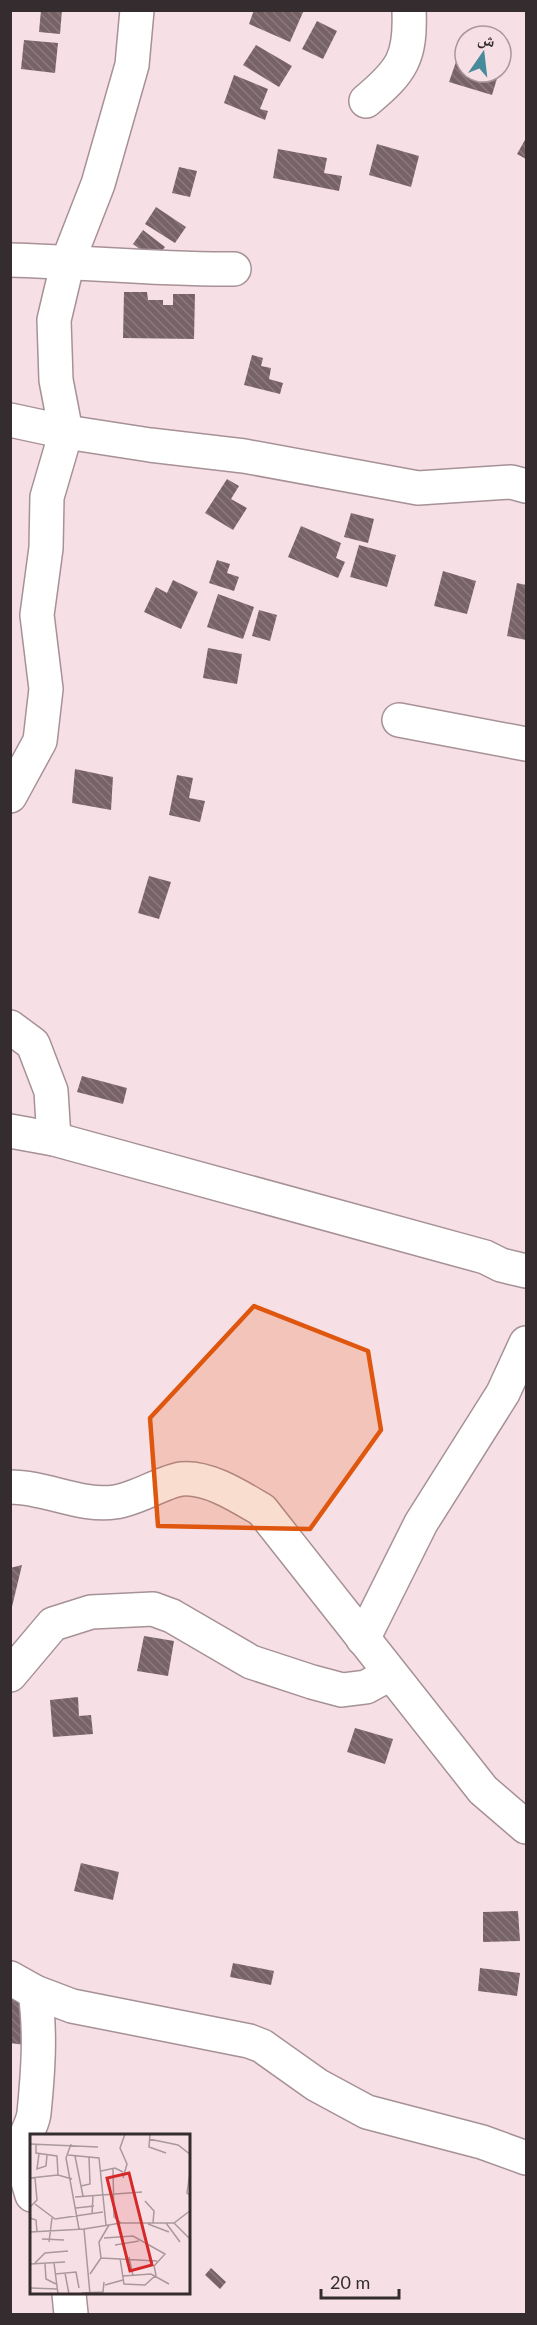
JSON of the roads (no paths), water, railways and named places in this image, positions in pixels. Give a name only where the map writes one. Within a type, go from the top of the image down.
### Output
[{"type":"street","points":[[10,796],[40,741],[46,689],[37,615],[46,548],[47,497],[66,432],[56,380],[54,320],[68,261],[98,184],[132,65],[137,10]]},
{"type":"street","points":[[366,100],[396,75],[406,56],[410,32],[409,10]]},
{"type":"street","points":[[10,260],[68,261],[183,270],[234,269]]},
{"type":"street","points":[[10,420],[66,432],[150,445],[244,456],[418,488],[511,482],[526,486]]},
{"type":"street","points":[[399,720],[526,744]]},
{"type":"street","points":[[10,1027],[33,1044],[51,1091],[54,1139]]},
{"type":"street","points":[[10,1131],[54,1139],[485,1257],[514,1268],[526,1290]]},
{"type":"street","points":[[363,1640],[421,1522],[503,1393],[526,1343]]},
{"type":"street","points":[[10,1487],[46,1492],[83,1501],[115,1502],[181,1479],[215,1484],[262,1510],[483,1790],[526,1827]]},
{"type":"street","points":[[10,1675],[53,1623],[92,1612],[153,1608],[172,1616],[252,1662],[312,1682],[342,1690],[366,1687],[390,1674]]},
{"type":"street","points":[[23,1985],[72,2006],[249,2041],[262,2046],[317,2085],[367,2112],[524,2154]]},
{"type":"street","points":[[23,1985],[39,2021],[33,2117],[25,2138],[23,2161],[30,2187]]},
{"type":"street","points":[[69,2295],[71,2314]]}]
